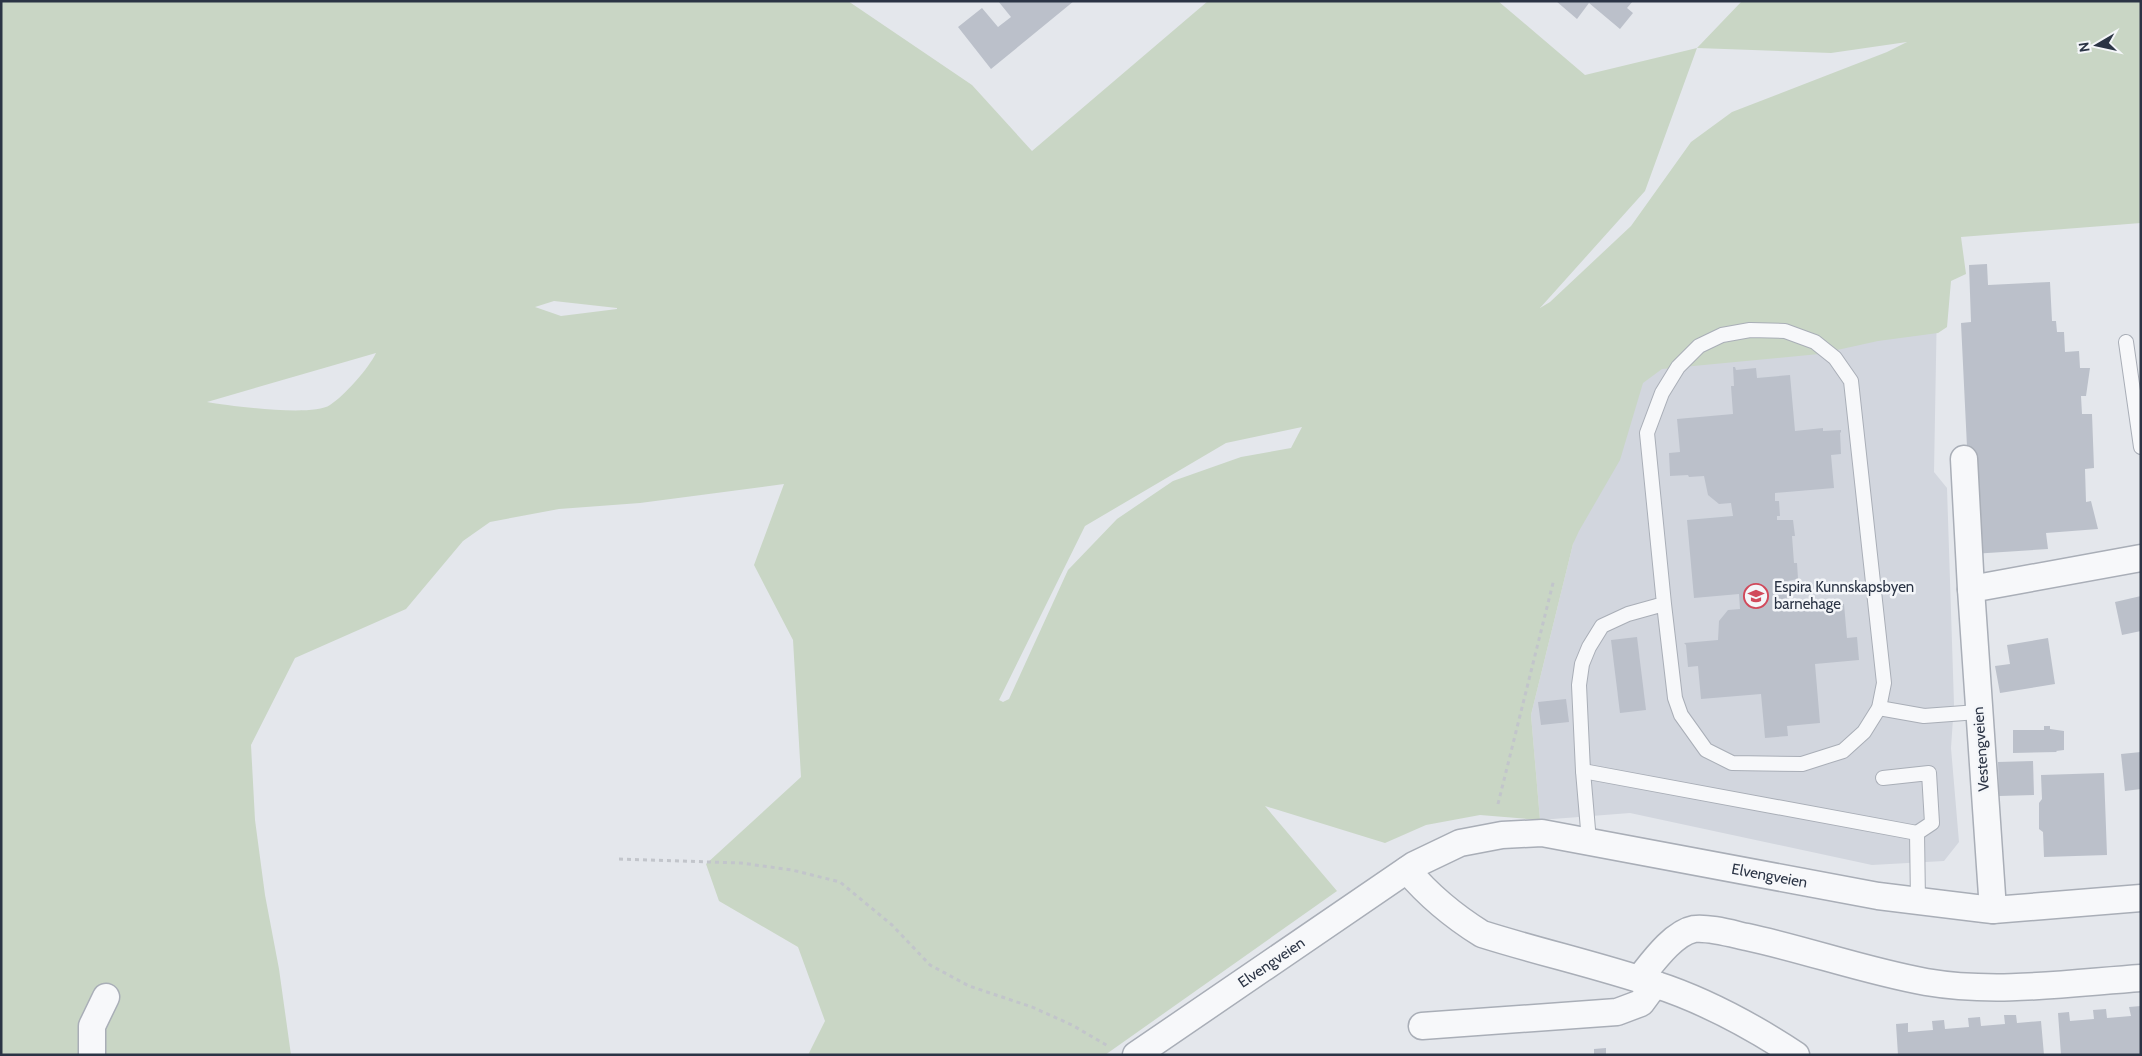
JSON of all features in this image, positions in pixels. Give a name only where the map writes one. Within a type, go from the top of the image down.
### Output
[{"type":"street","name":"Vestengveien","points":[[1964,459],[1978,712],[1993,910]]},
{"type":"street","points":[[1971,589],[2141,558]]},
{"type":"street","name":"Elvengveien","points":[[1125,1052],[1407,870],[1460,843],[1502,835],[1542,833],[1878,896],[1993,910],[2141,898]]},
{"type":"street","points":[[1407,870],[1424,890],[1442,906],[1459,920],[1482,934],[1647,981],[1702,1002],[1744,1023],[1796,1055]]},
{"type":"street","points":[[1422,1026],[1617,1012],[1641,1003],[1647,981],[1666,947],[1680,936],[1694,929],[1725,932],[1773,942],[1863,969],[1963,988],[2141,978]]},
{"type":"street","points":[[92,1055],[92,1026],[106,997]]},
{"type":"lane","points":[[1750,330],[1785,331],[1814,342],[1834,358],[1851,381],[1884,683],[1879,708],[1864,732],[1842,751],[1802,764],[1732,763],[1706,750],[1681,715],[1675,698],[1664,604],[1648,434],[1662,392],[1678,367],[1699,346],[1722,335],[1750,330]]},
{"type":"lane","points":[[2126,342],[2141,446]]},
{"type":"lane","points":[[1589,841],[1583,771],[1579,685],[1582,664],[1589,646],[1602,626],[1628,614],[1664,604]]},
{"type":"lane","points":[[1879,708],[1924,716],[1978,712]]},
{"type":"lane","points":[[1583,771],[1917,833],[1932,823],[1928,773],[1884,778]]},
{"type":"lane","points":[[1917,833],[1918,901]]},
{"type":"path","points":[[1488,838],[1506,780],[1554,579]]},
{"type":"path","points":[[619,859],[741,863],[792,870],[840,882],[892,925],[930,965],[969,986],[1032,1006],[1125,1052]]},
{"type":"shaded area","name":"Espira Kunnskapsbyen barnehage","points":[[1938,247],[1934,472],[1947,488],[1954,704],[1951,748],[1959,842],[1944,861],[1872,865],[1630,813],[1540,820],[1531,715],[1599,438],[1630,347]]},
{"type":"green space","points":[[1,1],[848,1],[972,85],[1032,151],[1208,1],[1498,1],[1585,75],[1697,48],[1742,1],[2141,1],[2141,223],[1961,237],[1966,274],[1951,281],[1947,327],[1938,333],[1878,341],[1819,354],[1662,369],[1643,383],[1620,460],[1573,544],[1531,715],[1540,820],[1480,815],[1426,825],[1385,843],[1265,806],[1337,891],[1105,1055],[808,1055],[825,1021],[798,947],[719,901],[706,864],[801,777],[793,640],[754,565],[784,484],[640,503],[559,509],[490,522],[463,541],[406,609],[295,658],[251,745],[255,820],[291,1055],[1,1055]],"holes":[[[1907,42],[1887,52],[1732,112],[1691,142],[1631,226],[1550,302],[1540,308],[1645,191],[1697,48],[1831,53]],[[554,301],[617,309],[561,316],[535,307]],[[376,353],[349,389],[336,401],[321,408],[271,410],[207,402]],[[1302,427],[1291,448],[1241,457],[1173,481],[1117,519],[1068,570],[1009,699],[1003,702],[999,700],[1085,526],[1226,443]]]},
{"type":"building","points":[[998,1],[1074,1],[991,69],[958,27],[982,8],[998,27],[1011,17]]},
{"type":"building","points":[[1556,1],[1633,1],[1627,8],[1633,13],[1620,29],[1589,3],[1577,19]]},
{"type":"building","points":[[1987,264],[1988,285],[2050,282],[2052,321],[2056,321],[2057,332],[2064,332],[2065,352],[2079,351],[2080,368],[2090,368],[2086,396],[2081,396],[2082,414],[2092,414],[2094,468],[2085,469],[2086,502],[2091,501],[2098,529],[2046,533],[2048,549],[1972,554],[1971,525],[1981,525],[1980,508],[1970,509],[1961,323],[1971,322],[1969,265]]},
{"type":"building","points":[[1733,367],[1736,370],[1756,368],[1757,378],[1790,375],[1795,431],[1823,428],[1823,431],[1841,430],[1841,454],[1831,455],[1834,488],[1775,493],[1775,501],[1779,501],[1780,516],[1777,516],[1777,520],[1793,520],[1795,536],[1792,536],[1794,563],[1797,563],[1798,579],[1782,582],[1782,586],[1786,585],[1787,600],[1784,601],[1785,609],[1844,604],[1847,638],[1857,637],[1859,660],[1815,664],[1820,723],[1787,726],[1788,736],[1765,738],[1761,694],[1701,699],[1698,666],[1688,667],[1686,645],[1684,643],[1718,640],[1719,621],[1728,610],[1740,609],[1739,594],[1694,598],[1687,520],[1733,516],[1731,503],[1719,504],[1708,495],[1704,476],[1670,476],[1669,453],[1680,452],[1677,419],[1733,414],[1731,386],[1734,386]]},
{"type":"building","points":[[2141,596],[2141,631],[2122,635],[2115,602]]},
{"type":"building","points":[[1637,637],[1646,710],[1620,713],[1611,640]]},
{"type":"building","points":[[2048,638],[2055,684],[2000,693],[1995,666],[2010,664],[2007,645]]},
{"type":"building","points":[[1566,699],[1569,722],[1541,725],[1538,702]]},
{"type":"building","points":[[2044,726],[2064,731],[2064,750],[2057,752],[2013,753],[2013,730],[2044,730]]},
{"type":"building","points":[[2141,752],[2141,789],[2125,791],[2121,754]]},
{"type":"building","points":[[2033,761],[2034,795],[1999,796],[1998,762]]},
{"type":"building","points":[[2104,773],[2107,855],[2044,857],[2043,832],[2039,829],[2039,803],[2042,799],[2041,775]]},
{"type":"building","points":[[2141,1006],[2141,1055],[2061,1055],[2058,1013],[2069,1012],[2070,1021],[2094,1019],[2093,1010],[2106,1009],[2107,1018],[2131,1016],[2129,1007]]},
{"type":"building","points":[[2004,1015],[2016,1015],[2017,1023],[2041,1021],[2044,1055],[1898,1055],[1896,1024],[1908,1023],[1908,1032],[1933,1030],[1932,1021],[1944,1020],[1945,1029],[1969,1027],[1968,1018],[1980,1017],[1981,1026],[2005,1024]]},
{"type":"building","points":[[1606,1048],[1606,1055],[1594,1055],[1594,1049]]},
{"type":"place","name":"Espira Kunnskapsbyen barnehage","points":[[1756,596]]}]
